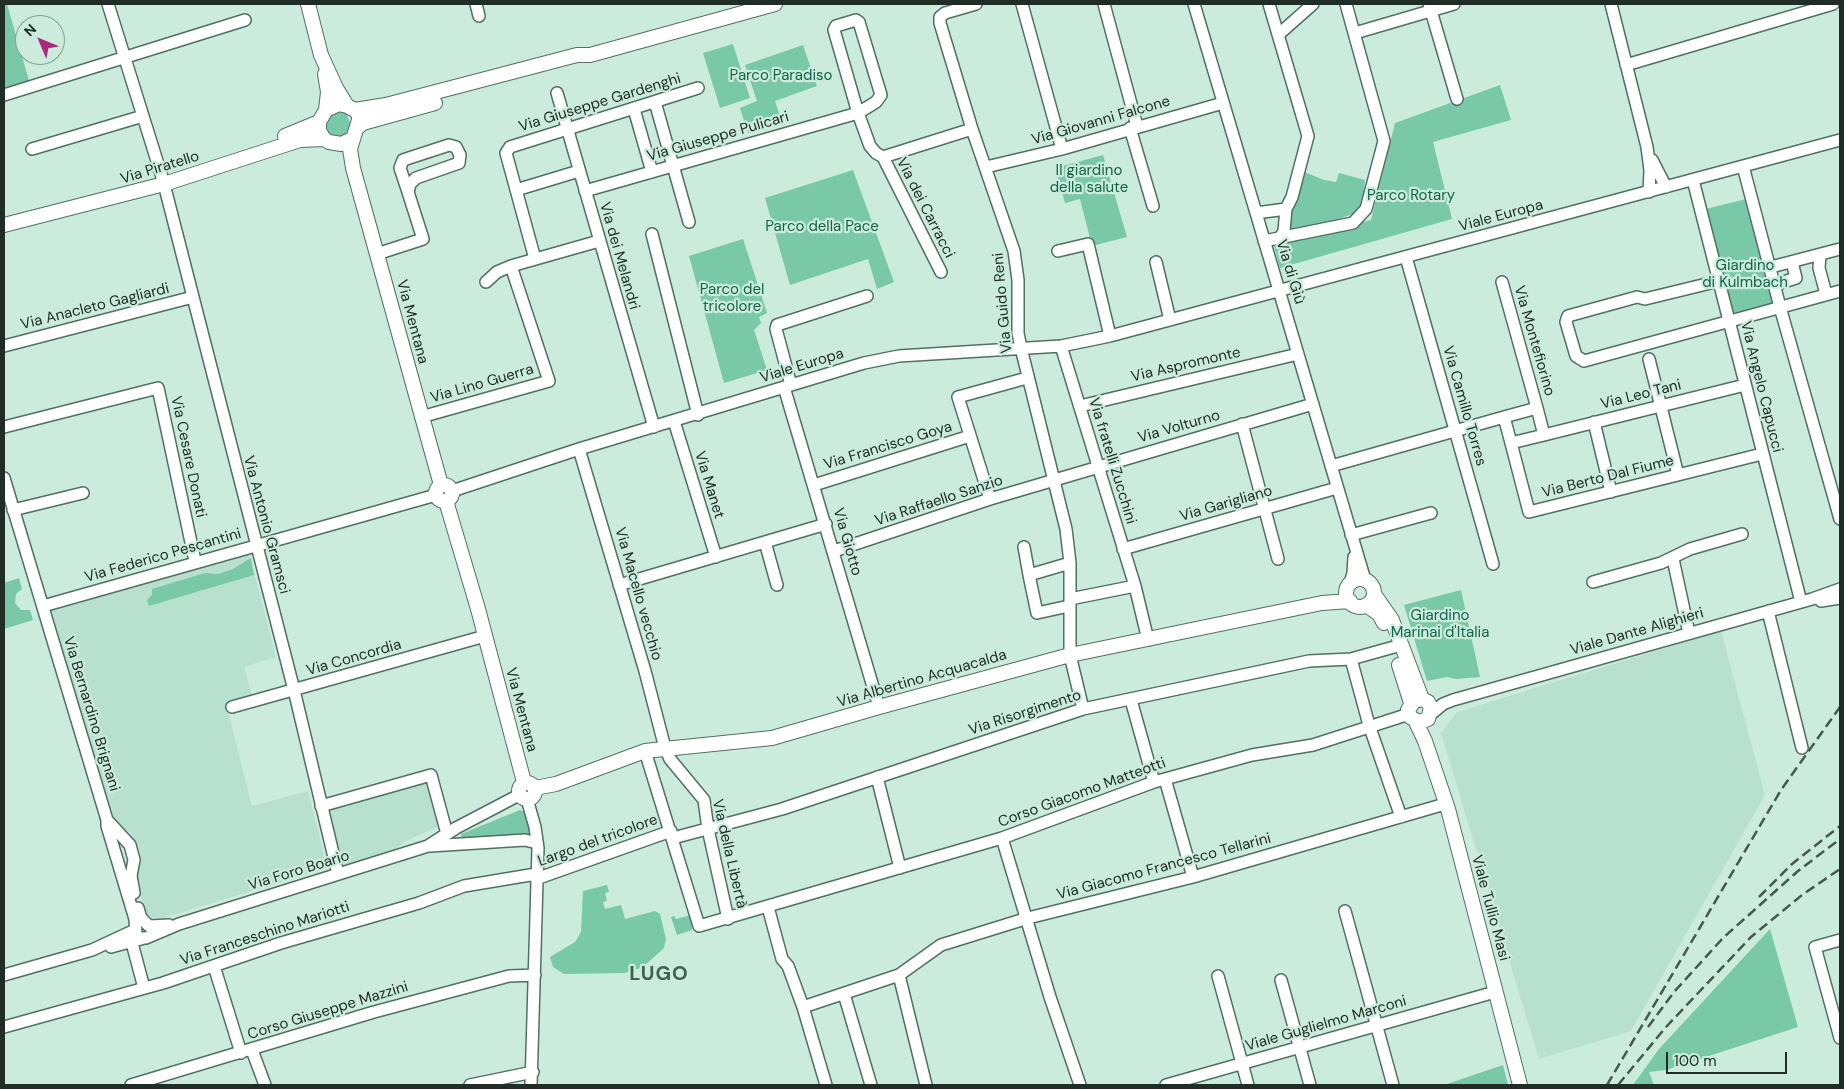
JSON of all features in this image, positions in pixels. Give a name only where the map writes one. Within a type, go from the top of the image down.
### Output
[{"type":"main road","points":[[308,4],[322,53],[336,88],[359,120],[355,133]]},
{"type":"main road","name":"Via Piratello","points":[[4,218],[163,180],[284,137],[323,116],[339,104],[351,108],[404,101],[577,56],[590,55],[775,4]]},
{"type":"main road","points":[[322,53],[328,92],[320,131],[329,141]]},
{"type":"main road","name":"Via Piratello","points":[[4,225],[300,140],[329,141],[341,144],[373,120],[582,60],[590,55]]},
{"type":"main road","name":"Via Mentana","points":[[355,133],[350,148],[353,168],[421,417],[485,636],[526,791]]},
{"type":"main road","name":"Via Mentana","points":[[329,141],[353,168]]},
{"type":"main road","points":[[1365,580],[1357,580],[1349,592],[1357,606],[1366,605],[1372,601],[1374,594]]},
{"type":"main road","name":"Viale Tullio Masi","points":[[1365,580],[1372,585],[1374,594],[1392,620],[1421,711],[1426,741],[1445,804],[1520,1085]]},
{"type":"main road","name":"Via Albertino Acquacalda","points":[[526,791],[556,784],[645,751],[722,745],[772,738],[879,707],[1070,656],[1322,603],[1349,592]]},
{"type":"main road","name":"Viale Tullio Masi","points":[[1366,605],[1379,614],[1421,711]]},
{"type":"street","name":"Via Antonio Gramsci","points":[[108,4],[163,180],[294,690],[338,874]]},
{"type":"street","points":[[476,4],[479,16]]},
{"type":"street","name":"Via Guido Reni","points":[[976,4],[950,11],[940,17],[940,23],[972,129],[1014,251],[1018,280],[1018,333],[1027,378],[1066,529],[1070,563],[1070,656],[1083,708]]},
{"type":"street","points":[[1022,4],[1062,149]]},
{"type":"street","points":[[1104,4],[1153,206]]},
{"type":"street","points":[[1269,4],[1308,136],[1292,197],[1286,209],[1284,231],[1280,238]]},
{"type":"street","points":[[1278,35],[1312,4]]},
{"type":"street","points":[[1264,241],[1353,223],[1366,210],[1384,141],[1346,4]]},
{"type":"street","points":[[1355,33],[1430,7],[1454,4]]},
{"type":"street","points":[[1611,4],[1647,146],[1650,170],[1649,192]]},
{"type":"street","points":[[1626,65],[1833,4]]},
{"type":"street","name":"Via di Giù","points":[[1198,5],[1223,103],[1280,290],[1354,550],[1365,580]]},
{"type":"street","points":[[1430,7],[1457,99]]},
{"type":"street","points":[[4,95],[245,20]]},
{"type":"street","name":"Via Giuseppe Pulicari","points":[[585,191],[858,113],[879,99],[881,95],[859,22],[856,20],[836,26],[834,30],[858,113]]},
{"type":"street","name":"Via Giuseppe Gardenghi","points":[[535,259],[506,150],[510,147],[698,88]]},
{"type":"street","name":"Via dei Melandri","points":[[557,94],[654,427]]},
{"type":"street","points":[[655,102],[689,222]]},
{"type":"street","name":"Via Giovanni Falcone","points":[[986,167],[1062,149],[1223,103]]},
{"type":"street","points":[[634,109],[652,172]]},
{"type":"street","name":"Via dei Carracci","points":[[858,113],[870,146],[882,157],[940,272]]},
{"type":"street","points":[[32,149],[143,116]]},
{"type":"street","name":"Via dei Carracci","points":[[882,157],[972,129]]},
{"type":"street","name":"Viale Europa","points":[[444,493],[579,449],[698,415],[864,363],[899,356],[1061,346],[1110,336],[1840,140]]},
{"type":"street","points":[[383,252],[423,239],[400,168],[403,160],[449,145],[456,147],[460,155],[459,164],[416,178],[408,192]]},
{"type":"street","points":[[1647,146],[1666,187]]},
{"type":"street","points":[[1743,166],[1780,307],[1840,519]]},
{"type":"street","points":[[516,190],[579,171]]},
{"type":"street","name":"Via Angelo Capucci","points":[[1692,180],[1762,454],[1806,600]]},
{"type":"street","points":[[1256,213],[1286,209]]},
{"type":"street","points":[[652,234],[698,415]]},
{"type":"street","points":[[486,282],[497,272],[511,266],[599,241]]},
{"type":"street","points":[[1058,251],[1088,244],[1110,336]]},
{"type":"street","points":[[1771,267],[1840,249]]},
{"type":"street","points":[[1820,255],[1819,268],[1826,294]]},
{"type":"street","name":"Via Camillo Torres","points":[[1406,257],[1493,564]]},
{"type":"street","points":[[1156,262],[1170,320]]},
{"type":"street","points":[[1774,285],[1796,278],[1792,262]]},
{"type":"street","name":"Via Lino Guerra","points":[[421,417],[549,381],[511,266]]},
{"type":"street","points":[[1718,281],[1645,299],[1637,297],[1567,317],[1578,358],[1586,360],[1840,291]]},
{"type":"street","name":"Via Montefiorino","points":[[1502,282],[1544,435]]},
{"type":"street","name":"Via Giotto","points":[[867,296],[777,325],[776,329],[788,386],[814,485],[879,707]]},
{"type":"street","name":"Via Anacleto Gagliardi","points":[[4,346],[193,297]]},
{"type":"street","name":"Via fratelli Zucchini","points":[[1061,346],[1135,586],[1148,640]]},
{"type":"street","name":"Via Aspromonte","points":[[1080,406],[1298,354]]},
{"type":"street","points":[[1649,359],[1678,475]]},
{"type":"street","points":[[990,499],[958,397],[1027,378]]},
{"type":"street","name":"Via Leo Tani","points":[[1511,443],[1745,385]]},
{"type":"street","name":"Via Cesare Donati","points":[[4,427],[158,388],[196,561]]},
{"type":"street","name":"Via Volturno","points":[[1054,480],[1313,404]]},
{"type":"street","points":[[1331,466],[1537,408]]},
{"type":"street","points":[[1504,417],[1511,443]]},
{"type":"street","name":"Via Manet","points":[[674,422],[716,557]]},
{"type":"street","points":[[1594,422],[1611,492]]},
{"type":"street","points":[[1242,424],[1278,559]]},
{"type":"street","name":"Via Francisco Goya","points":[[814,485],[970,436]]},
{"type":"street","name":"Via Berto Dal Fiume","points":[[1511,443],[1530,512],[1762,454]]},
{"type":"street","name":"Via Macello vecchio","points":[[579,449],[645,671],[665,748]]},
{"type":"street","name":"Via Bernardino Brignani","points":[[4,478],[107,820],[119,868],[141,918],[144,988]]},
{"type":"street","name":"Via Raffaello Sanzio","points":[[834,551],[990,499],[1054,480]]},
{"type":"street","name":"Via Garigliano","points":[[1123,549],[1337,488]]},
{"type":"street","points":[[13,510],[83,493]]},
{"type":"street","name":"Via Federico Pescantini","points":[[43,606],[255,544],[444,493]]},
{"type":"street","points":[[1351,535],[1431,513]]},
{"type":"street","points":[[619,585],[826,524]]},
{"type":"street","points":[[1593,582],[1673,559],[1690,549],[1742,534]]},
{"type":"street","points":[[765,542],[777,585]]},
{"type":"street","points":[[1024,547],[1037,613],[1135,586]]},
{"type":"street","name":"Via di Giù","points":[[1349,592],[1354,573],[1354,550]]},
{"type":"street","points":[[1673,559],[1689,633]]},
{"type":"street","points":[[1029,575],[1070,563]]},
{"type":"street","name":"Viale Dante Alighieri","points":[[1421,711],[1840,589]]},
{"type":"street","points":[[1806,600],[1818,601],[1840,598]]},
{"type":"street","points":[[1768,610],[1802,748]]},
{"type":"street","name":"Via Concordia","points":[[232,707],[485,636]]},
{"type":"street","name":"Via Risorgimento","points":[[672,835],[708,829],[782,808],[1083,708],[1131,700],[1310,660],[1351,659],[1394,647]]},
{"type":"street","points":[[1351,659],[1369,725],[1401,817]]},
{"type":"street","points":[[1131,700],[1193,877]]},
{"type":"street","name":"Corso Giacomo Matteotti","points":[[728,919],[1002,838],[1159,780],[1252,755],[1313,745],[1369,725],[1421,711]]},
{"type":"street","name":"Via della Libertà","points":[[665,748],[670,759],[704,800],[708,829],[728,919]]},
{"type":"street","points":[[645,751],[699,926],[728,919]]},
{"type":"street","points":[[321,806],[431,775],[446,834]]},
{"type":"street","points":[[877,777],[900,868]]},
{"type":"street","points":[[526,791],[538,844],[532,1078]]},
{"type":"street","name":"Via Foro Boario","points":[[428,846],[446,834],[526,791]]},
{"type":"street","name":"Via Giacomo Francesco Tellarini","points":[[803,1007],[899,975],[942,945],[1028,918],[1193,877],[1445,804]]},
{"type":"street","points":[[107,820],[130,845],[134,860],[129,889]]},
{"type":"street","name":"Largo del tricolore","points":[[536,879],[672,835]]},
{"type":"street","points":[[112,842],[123,836]]},
{"type":"street","points":[[1002,838],[1028,918],[1050,997],[1080,1085]]},
{"type":"street","name":"Via Foro Boario","points":[[4,975],[92,950],[141,932],[179,924],[428,846],[525,840],[538,844]]},
{"type":"street","points":[[119,868],[132,868]]},
{"type":"street","name":"Via Franceschino Mariotti","points":[[4,1027],[144,988],[281,943],[419,903],[464,886],[536,879]]},
{"type":"street","points":[[768,907],[782,959],[788,966],[803,1007],[826,1085]]},
{"type":"street","points":[[1345,910],[1393,1085]]},
{"type":"street","points":[[1840,940],[1815,947],[1840,1038]]},
{"type":"street","points":[[214,966],[246,1051],[265,1085]]},
{"type":"street","name":"Corso Giuseppe Mazzini","points":[[131,1085],[409,1002],[509,976],[535,975]]},
{"type":"street","points":[[899,975],[926,1085]]},
{"type":"street","points":[[1218,976],[1248,1085]]},
{"type":"street","points":[[1281,980],[1310,1085]]},
{"type":"street","name":"Viale Guglielmo Marconi","points":[[1166,1085],[1495,992]]},
{"type":"street","points":[[844,994],[871,1085]]},
{"type":"street","points":[[470,1085],[532,1078],[538,1080],[541,1085]]},
{"type":"shaded area","points":[[249,552],[276,657],[244,667],[252,695],[226,703],[252,806],[308,791],[326,862],[325,866],[321,870],[163,918],[152,917],[147,914],[134,877],[141,863],[139,850],[130,832],[117,827],[48,609]]},
{"type":"shaded area","points":[[1721,631],[1765,795],[1631,1031],[1539,1059],[1441,733],[1457,712]]},
{"type":"shaded area","points":[[427,780],[441,825],[404,842],[392,852],[348,866],[340,863],[330,808]]},
{"type":"green space","points":[[4,4],[7,4],[15,32],[15,65],[25,65],[30,84],[4,92]]},
{"type":"green space","points":[[733,44],[750,98],[720,108],[703,53]]},
{"type":"green space","name":"Parco Paradiso","points":[[803,45],[817,86],[775,101],[782,122],[748,133],[740,108],[757,101],[745,65]]},
{"type":"green space","name":"Parco Rotary","points":[[1500,85],[1511,120],[1433,142],[1452,219],[1280,268],[1274,246],[1371,220],[1395,123]]},
{"type":"green space","points":[[339,110],[346,113],[352,127],[345,138],[327,138],[322,119]]},
{"type":"green space","name":"Il giardino della salute","points":[[1103,155],[1127,237],[1092,246],[1080,199],[1065,203],[1055,168]]},
{"type":"green space","name":"Parco della Pace","points":[[853,170],[894,282],[877,289],[868,259],[790,285],[765,198]]},
{"type":"green space","points":[[1302,171],[1324,180],[1336,182],[1339,173],[1365,180],[1363,201],[1355,213],[1336,220],[1290,229],[1289,216]]},
{"type":"green space","name":"Giardino di Kulmbach","points":[[1746,199],[1775,304],[1733,313],[1706,209]]},
{"type":"green space","name":"Parco del tricolore","points":[[743,239],[767,313],[759,317],[761,323],[754,330],[767,370],[724,383],[689,256]]},
{"type":"green space","points":[[251,558],[254,575],[149,606],[147,600],[152,595],[152,589],[205,573],[218,574],[233,569]]},
{"type":"green space","points":[[19,578],[22,589],[16,594],[15,603],[21,610],[30,610],[33,620],[4,629],[4,583]]},
{"type":"green space","name":"Giardino Marinai d'Italia","points":[[1461,590],[1480,677],[1456,679],[1447,677],[1427,681],[1404,605]]},
{"type":"green space","points":[[520,810],[527,813],[533,835],[462,842],[461,834]]},
{"type":"green space","points":[[607,885],[609,892],[605,893],[607,901],[603,902],[605,909],[621,905],[625,919],[655,911],[660,914],[666,939],[664,948],[643,967],[625,973],[564,974],[553,967],[550,957],[575,942],[581,932],[583,891]]},
{"type":"green space","points":[[691,915],[692,930],[677,935],[671,917],[674,916],[676,919]]},
{"type":"green space","points":[[1770,929],[1798,1027],[1666,1070],[1649,1072],[1654,1085],[1633,1085],[1659,1049]]},
{"type":"green space","points":[[1503,1065],[1508,1085],[1444,1085]]},
{"type":"railway","points":[[1607,1085],[1781,790],[1840,707]]},
{"type":"railway","points":[[1759,897],[1792,864],[1840,826]]},
{"type":"railway","points":[[1648,1027],[1674,992],[1723,938],[1798,871],[1840,839]]},
{"type":"railway","points":[[1618,1085],[1666,1027],[1751,937],[1802,895],[1840,869]]},
{"type":"district","name":"LUGO","points":[[659,975]]}]
